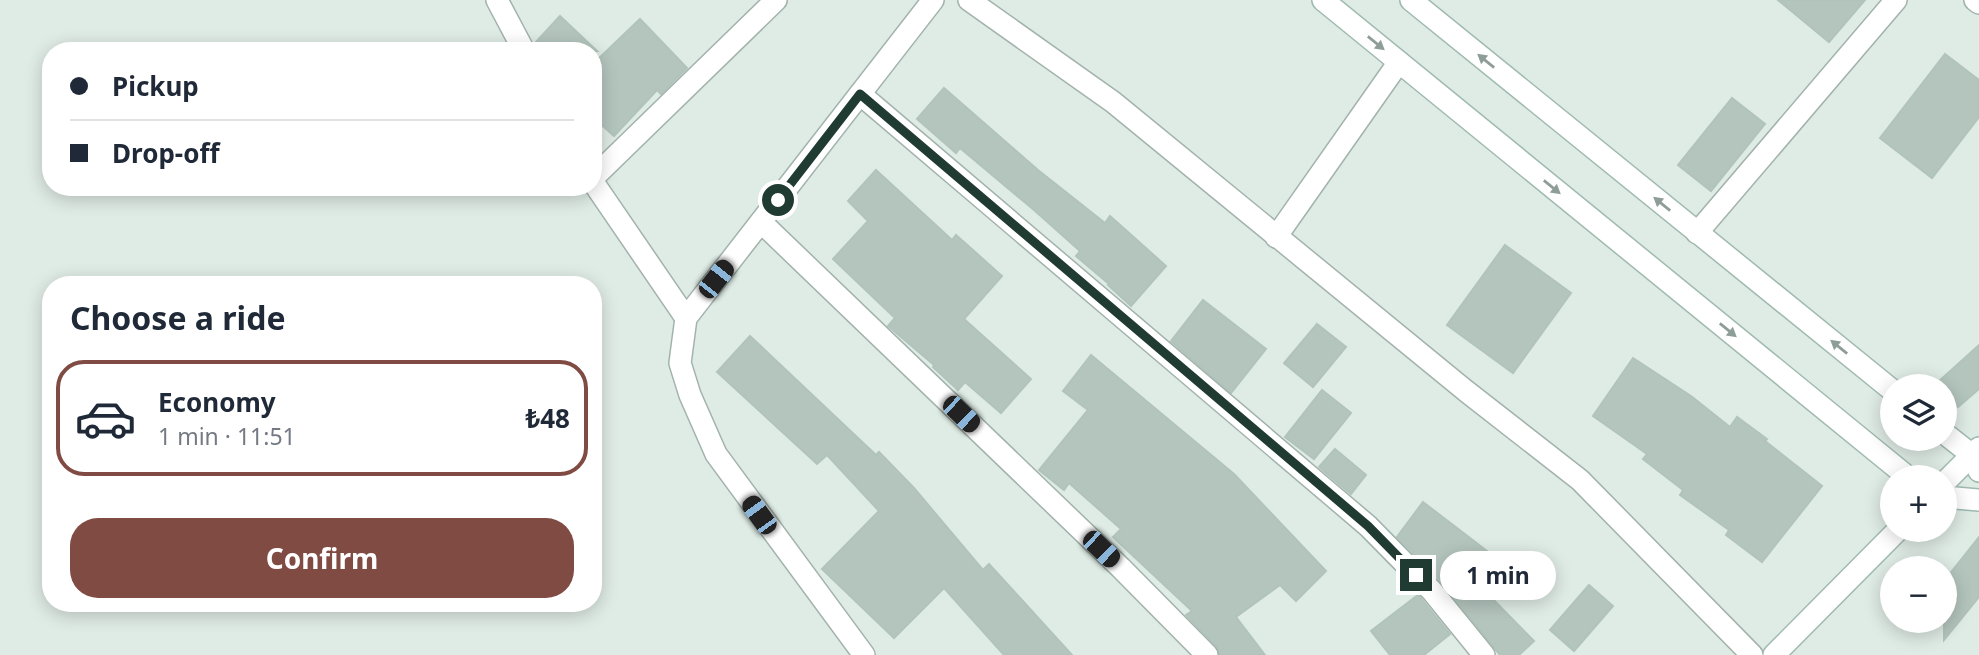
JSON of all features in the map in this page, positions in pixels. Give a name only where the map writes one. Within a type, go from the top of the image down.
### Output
[{"type":"street","points":[[497,0],[519,42]]},
{"type":"street","points":[[602,171],[776,0]]},
{"type":"street","points":[[864,655],[716,454],[690,395],[680,363],[686,318],[933,0]]},
{"type":"street","points":[[969,0],[1113,102],[1276,237],[1580,480],[1752,655]]},
{"type":"street","points":[[1323,0],[1893,465]]},
{"type":"street","points":[[1411,0],[1880,380]]},
{"type":"street","points":[[1697,233],[1896,0]]},
{"type":"street","points":[[1276,237],[1399,62]]},
{"type":"street","points":[[860,94],[1368,526],[1432,591],[1484,655]]},
{"type":"street","points":[[602,193],[686,318]]},
{"type":"street","points":[[761,222],[1121,568],[1207,655]]},
{"type":"street","points":[[1957,443],[1977,458],[1957,473]]},
{"type":"street","points":[[1957,498],[1979,500]]},
{"type":"street","points":[[1774,655],[1886,542]]},
{"type":"building","points":[[1778,0],[1865,0],[1829,42]]},
{"type":"building","points":[[560,16],[587,42],[536,42]]},
{"type":"building","points":[[640,19],[687,68],[661,94],[657,90],[614,136],[602,125],[602,55]]},
{"type":"building","points":[[1945,54],[1979,80],[1979,117],[1932,178],[1880,138]]},
{"type":"building","points":[[944,88],[1038,170],[1105,223],[1110,216],[1166,266],[1131,306],[1076,256],[1080,251],[1034,210],[960,148],[956,153],[917,119]]},
{"type":"building","points":[[1732,98],[1765,124],[1711,191],[1678,165]]},
{"type":"building","points":[[876,170],[952,240],[956,235],[1002,276],[964,319],[1031,379],[1001,413],[965,382],[958,390],[933,367],[934,365],[888,326],[895,318],[833,259],[868,221],[848,201]]},
{"type":"building","points":[[1505,245],[1571,293],[1513,373],[1447,325]]},
{"type":"building","points":[[1203,300],[1266,349],[1231,393],[1171,341]]},
{"type":"building","points":[[1317,324],[1346,347],[1313,387],[1284,363]]},
{"type":"building","points":[[750,336],[876,455],[879,452],[914,488],[983,570],[989,564],[1072,655],[1004,655],[944,588],[894,638],[822,569],[879,511],[827,455],[817,464],[717,372]]},
{"type":"building","points":[[1979,345],[1979,389],[1958,407],[1957,374],[1947,374]]},
{"type":"building","points":[[1091,355],[1234,474],[1326,571],[1296,601],[1280,585],[1236,617],[1265,655],[1220,655],[1216,646],[1186,615],[1192,611],[1113,537],[1121,529],[1069,483],[1064,490],[1039,470],[1088,410],[1063,391]]},
{"type":"building","points":[[1633,358],[1691,396],[1730,427],[1737,417],[1822,486],[1762,562],[1726,535],[1729,530],[1680,495],[1683,490],[1643,459],[1647,454],[1593,416]]},
{"type":"building","points":[[1322,390],[1351,413],[1314,459],[1285,437]]},
{"type":"building","points":[[1335,449],[1366,475],[1351,494],[1319,467]]},
{"type":"building","points":[[1423,502],[1500,561],[1481,587],[1534,641],[1519,655],[1500,655],[1439,579],[1397,537]]},
{"type":"building","points":[[1979,537],[1979,597],[1957,624],[1957,565]]},
{"type":"building","points":[[1589,585],[1613,606],[1574,651],[1550,630]]},
{"type":"building","points":[[1418,595],[1450,634],[1424,655],[1390,655],[1371,631]]},
{"type":"route","points":[[778,200],[860,94],[1368,526],[1416,575]]}]
